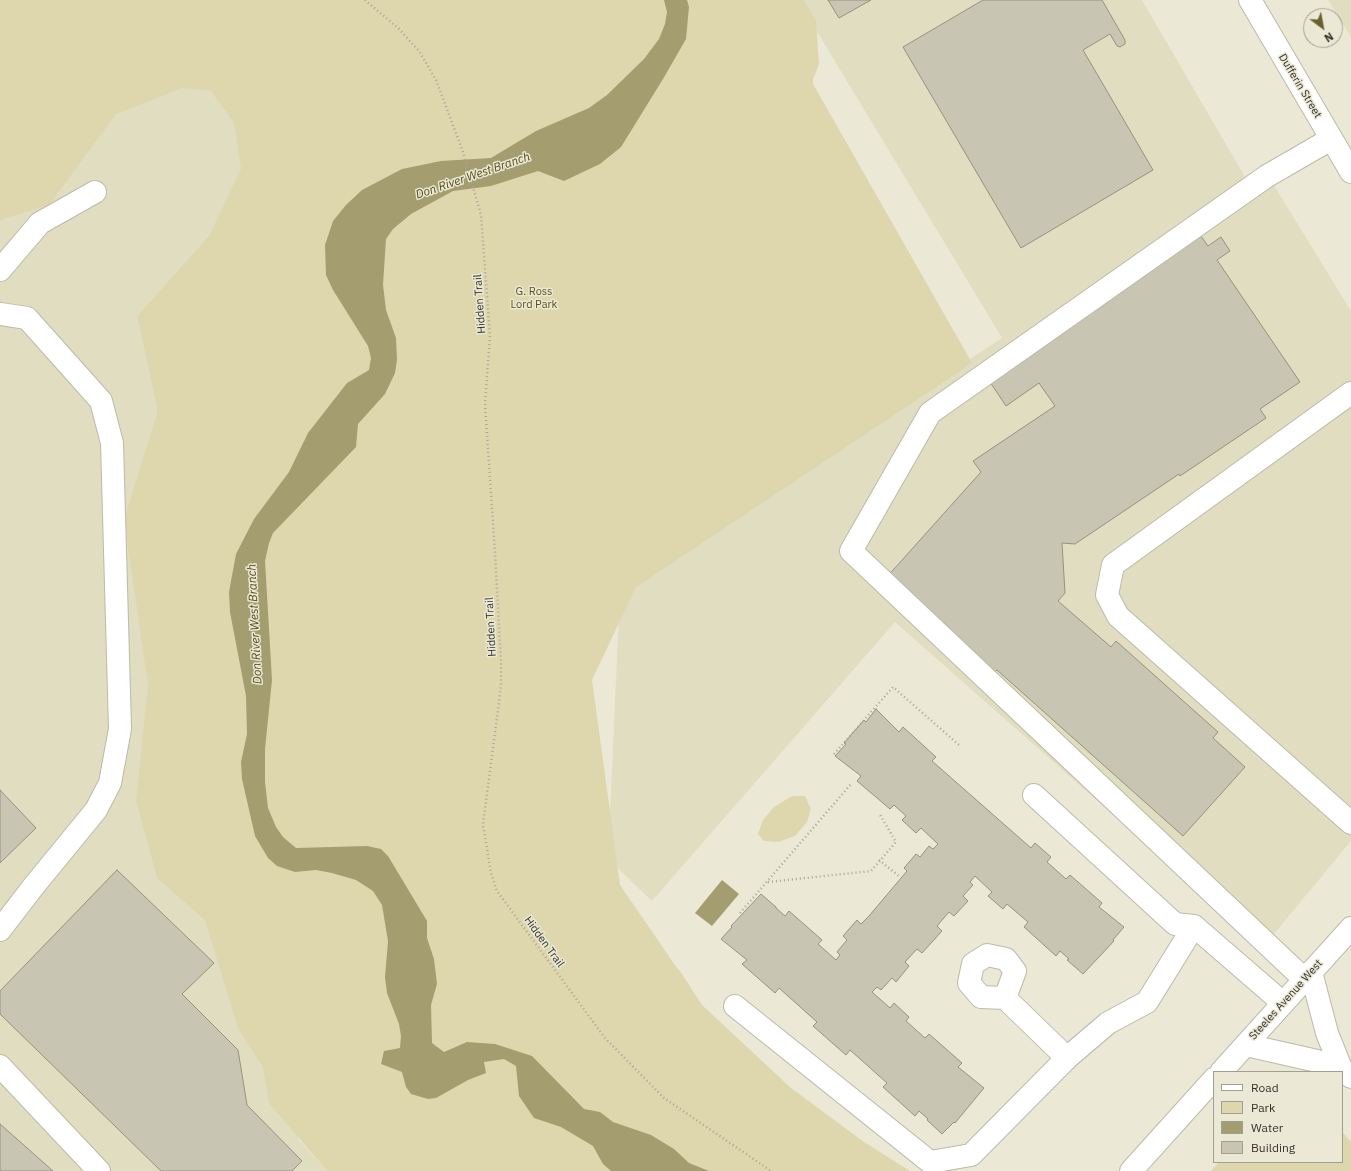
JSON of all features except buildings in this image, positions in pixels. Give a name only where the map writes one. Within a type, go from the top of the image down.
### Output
[{"type":"main road","name":"Dufferin Street","points":[[1250,0],[1331,139],[1348,163]]},
{"type":"main road","points":[[1331,139],[1267,176],[930,414],[851,551],[1308,976],[1327,1033],[1346,1073]]},
{"type":"main road","points":[[0,270],[40,223],[95,192]]},
{"type":"main road","points":[[0,314],[27,318],[101,401],[112,443],[120,729],[110,783],[96,810],[0,930]]},
{"type":"main road","points":[[1351,393],[1113,565],[1107,595],[1118,616],[1351,823]]},
{"type":"main road","points":[[1034,795],[1175,924],[1194,926],[1283,1003]]},
{"type":"main road","points":[[735,1006],[930,1162],[971,1155],[1067,1058],[1108,1023],[1147,1002],[1194,926]]},
{"type":"main road","name":"Steeles Avenue West","points":[[1222,1071],[1351,928]]},
{"type":"main road","points":[[1005,998],[1067,1058]]},
{"type":"main road","points":[[1246,1045],[1317,1061],[1341,1071]]},
{"type":"main road","points":[[0,1066],[99,1171]]},
{"type":"main road","points":[[1131,1171],[1213,1080]]},
{"type":"path","name":"Hidden Trail","points":[[365,0],[399,29],[419,51],[436,80],[463,152],[481,215],[490,336],[485,404],[501,661],[498,710],[483,824],[491,873],[497,891],[605,1038],[664,1098],[771,1171]]},
{"type":"path","points":[[834,754],[893,687],[959,745]]},
{"type":"path","points":[[740,913],[851,784]]},
{"type":"path","points":[[768,882],[871,871],[896,842],[879,813]]},
{"type":"path","points":[[879,860],[900,877]]},
{"type":"shaded area","points":[[798,0],[1142,0],[1245,177],[1262,166],[1351,311],[1351,841],[1263,947],[895,622],[652,901],[608,859],[620,590],[1002,338]]},
{"type":"shaded area","points":[[1328,0],[1351,0],[1351,37],[1343,24],[1343,8],[1333,8]]},
{"type":"shaded area","points":[[185,71],[244,103],[267,169],[137,316],[157,408],[142,517],[148,691],[136,800],[220,934],[299,1140],[327,1171],[0,1171],[0,189],[124,82]]},
{"type":"green space","name":"G. Ross Lord Park","points":[[0,0],[804,0],[816,21],[819,64],[813,79],[813,84],[972,363],[636,587],[592,680],[620,885],[702,1005],[791,1088],[864,1142],[910,1171],[327,1171],[269,1103],[263,1067],[238,1028],[205,920],[157,878],[136,800],[148,685],[124,520],[156,417],[157,408],[137,316],[210,234],[241,169],[234,123],[211,91],[183,88],[116,114],[49,205],[0,220]]},
{"type":"green space","points":[[792,796],[805,796],[811,809],[807,822],[795,836],[778,842],[764,841],[758,834],[763,820],[774,807]]},
{"type":"green space","points":[[1343,1133],[1351,1142],[1351,1171],[1211,1171],[1218,1163],[1343,1163]]},
{"type":"water","name":"Don River West Branch","points":[[664,0],[687,0],[689,7],[686,39],[621,147],[600,164],[564,181],[538,171],[491,186],[453,191],[411,214],[393,229],[386,239],[383,285],[386,310],[396,338],[397,360],[395,373],[385,394],[358,424],[356,447],[273,533],[265,561],[272,680],[265,749],[265,782],[268,808],[276,827],[283,837],[296,848],[367,846],[381,849],[388,856],[427,921],[427,938],[434,959],[437,984],[431,1005],[432,1043],[444,1052],[467,1042],[495,1044],[532,1056],[584,1109],[600,1112],[613,1122],[651,1135],[674,1149],[689,1163],[709,1171],[611,1171],[603,1164],[593,1146],[561,1127],[534,1118],[519,1096],[516,1066],[504,1059],[484,1062],[486,1073],[468,1080],[436,1098],[428,1099],[411,1094],[406,1087],[402,1072],[381,1064],[384,1051],[400,1048],[401,1036],[399,1024],[387,993],[385,977],[388,941],[382,905],[373,891],[356,880],[316,870],[295,872],[277,866],[268,858],[255,836],[242,779],[241,762],[247,734],[246,696],[230,612],[229,592],[236,554],[254,519],[289,472],[308,433],[347,383],[369,370],[371,358],[368,346],[333,290],[326,275],[325,245],[333,221],[346,205],[362,190],[402,169],[441,161],[491,158],[536,131],[589,108],[607,95],[644,59],[659,39],[665,24],[667,12]]},
{"type":"water","points":[[722,880],[739,894],[712,926],[695,913]]}]
